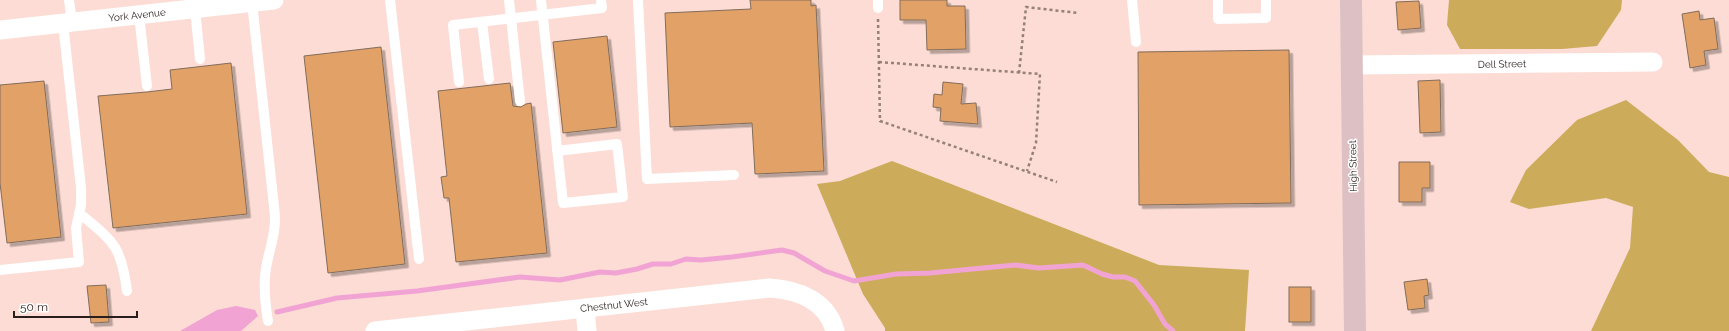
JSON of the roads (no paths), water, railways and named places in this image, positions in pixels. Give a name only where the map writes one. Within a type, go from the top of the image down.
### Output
[{"type":"main road","name":"High Street","points":[[1351,0],[1355,331]]},
{"type":"street","name":"York Avenue","points":[[0,30],[274,0]]},
{"type":"street","name":"Dell Street","points":[[1352,65],[1653,62]]},
{"type":"street","name":"Chestnut West","points":[[375,331],[761,288],[781,289],[799,294],[817,303],[829,317],[835,331]]},
{"type":"street","points":[[585,308],[587,331]]},
{"type":"lane","points":[[0,270],[80,262],[76,228],[81,205],[81,188],[67,23],[69,0]]},
{"type":"lane","points":[[390,0],[419,259]]},
{"type":"lane","points":[[509,0],[520,101]]},
{"type":"lane","points":[[541,0],[542,15],[557,151],[563,204],[623,197],[617,144],[557,151]]},
{"type":"lane","points":[[459,82],[453,25],[602,8],[601,0]]},
{"type":"lane","points":[[638,0],[647,179],[734,175]]},
{"type":"lane","points":[[1132,0],[1136,42]]},
{"type":"lane","points":[[1218,0],[1218,19],[1266,18],[1266,0]]},
{"type":"lane","points":[[247,2],[275,216],[274,234],[264,278],[264,298],[268,321]]},
{"type":"lane","points":[[194,9],[200,59]]},
{"type":"lane","points":[[139,15],[147,86]]},
{"type":"lane","points":[[482,22],[489,79]]},
{"type":"lane","points":[[79,213],[113,243],[122,259],[127,291]]},
{"type":"waterway","points":[[277,312],[337,298],[417,291],[520,277],[560,280],[600,272],[616,273],[653,264],[671,264],[686,259],[701,260],[782,250],[794,253],[825,271],[854,281],[896,274],[930,273],[1015,265],[1039,268],[1083,265],[1102,274],[1113,277],[1125,277],[1135,281],[1154,305],[1165,324],[1173,331]]}]
